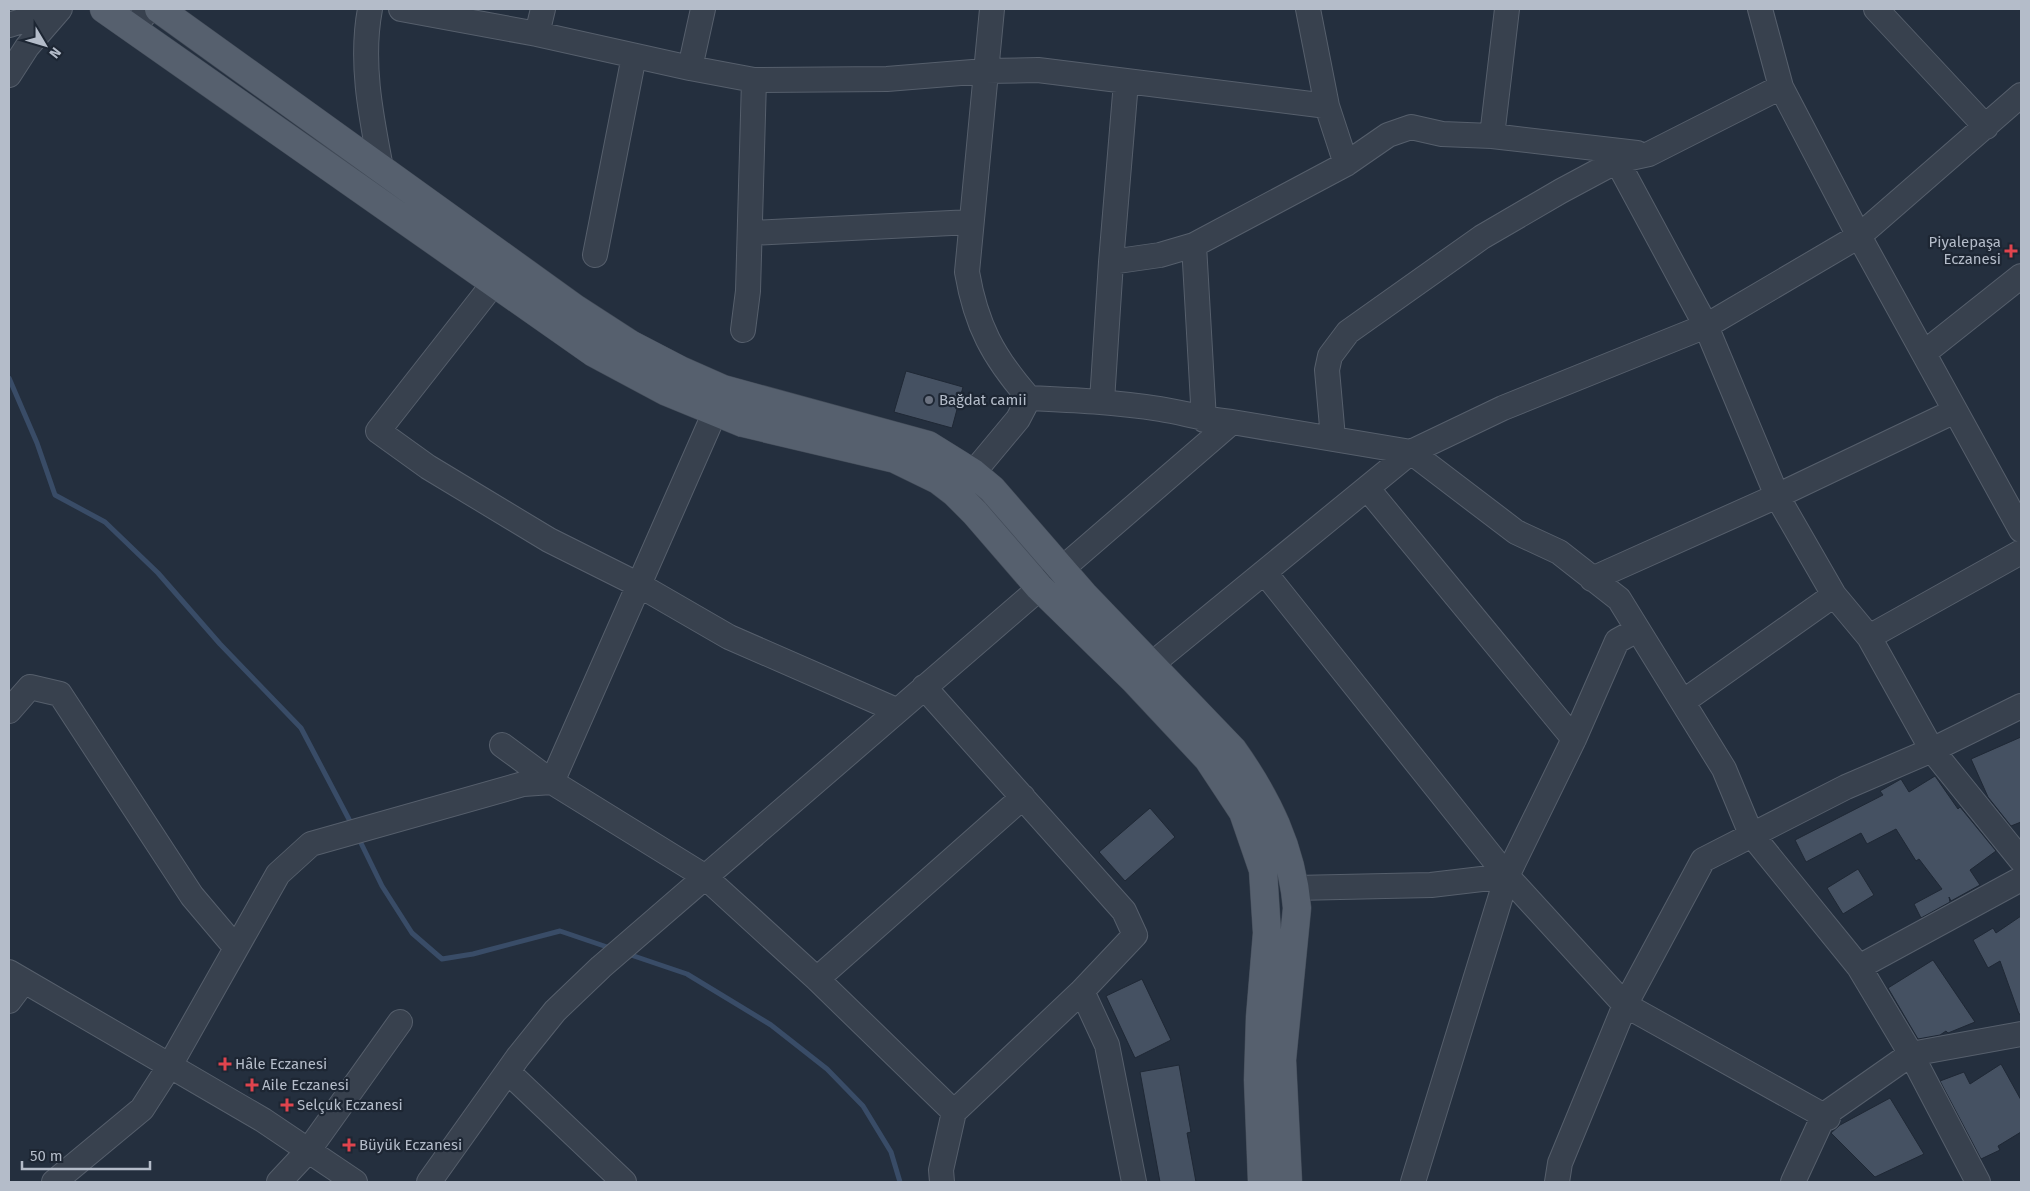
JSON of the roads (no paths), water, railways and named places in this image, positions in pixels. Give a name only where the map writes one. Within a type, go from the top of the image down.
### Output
[{"type":"main road","points":[[104,9],[141,19],[494,283],[594,353],[665,391],[743,423],[895,460],[938,480],[956,492],[1039,587],[1135,681],[1202,753],[1233,794],[1252,832],[1263,870],[1266,912],[1258,1080],[1262,1182]]},
{"type":"main road","points":[[160,9],[576,310],[630,344],[680,370],[723,389],[928,446],[973,473],[992,488],[1061,569],[1233,750],[1250,773],[1279,828],[1295,888],[1295,931],[1282,1060],[1288,1182]]},
{"type":"street","points":[[9,25],[28,19],[39,9]]},
{"type":"street","points":[[9,75],[27,48],[60,9]]},
{"type":"street","points":[[370,9],[365,40],[367,74],[371,115],[381,168]]},
{"type":"street","points":[[401,9],[537,34],[690,68],[754,80],[887,79],[985,71],[1038,70],[1327,106]]},
{"type":"street","points":[[537,34],[543,9]]},
{"type":"street","points":[[690,68],[702,9]]},
{"type":"street","points":[[992,9],[967,272],[972,304],[984,333],[1005,370],[1029,398],[1102,401],[1162,409],[1204,420],[1232,422],[1411,452],[1516,532],[1559,552],[1619,599],[1684,701],[1724,769],[1751,834],[1859,967],[1911,1054],[1978,1182]]},
{"type":"street","points":[[1308,9],[1327,106],[1346,164]]},
{"type":"street","points":[[1492,136],[1507,9]]},
{"type":"street","points":[[1760,9],[1781,88],[1859,236],[2021,530]]},
{"type":"street","points":[[1876,9],[1986,127]]},
{"type":"street","points":[[595,255],[634,56]]},
{"type":"street","points":[[743,330],[748,291],[754,80]]},
{"type":"street","points":[[1102,401],[1126,82]]},
{"type":"street","points":[[1332,438],[1327,370],[1330,356],[1348,332],[1482,237],[1617,162],[1649,154],[1781,88]]},
{"type":"street","points":[[1152,664],[1411,452],[1503,408],[1706,326],[1859,236],[2021,95]]},
{"type":"street","points":[[1111,262],[1160,255],[1194,245],[1346,164],[1388,134],[1411,127],[1442,134],[1492,136],[1649,154]]},
{"type":"street","points":[[1617,162],[1706,326],[1777,496],[1834,595],[1869,637],[1932,750],[2021,860]]},
{"type":"street","points":[[750,233],[971,222]]},
{"type":"street","points":[[1194,245],[1204,420]]},
{"type":"street","points":[[1924,353],[2021,276]]},
{"type":"street","points":[[494,283],[378,431],[428,467],[541,535],[639,585],[729,637],[896,710]]},
{"type":"street","points":[[973,473],[1018,419],[1029,398]]},
{"type":"street","points":[[1592,579],[1777,496],[1955,411]]},
{"type":"street","points":[[552,782],[715,412]]},
{"type":"street","points":[[429,1182],[554,1011],[600,967],[1232,422]]},
{"type":"street","points":[[1367,488],[1574,739]]},
{"type":"street","points":[[1869,637],[2021,552]]},
{"type":"street","points":[[1265,573],[1507,876],[1625,1005],[1826,1116]]},
{"type":"street","points":[[1684,701],[1834,595]]},
{"type":"street","points":[[1413,1182],[1507,876],[1574,739],[1616,641],[1637,630]]},
{"type":"street","points":[[9,711],[30,687],[60,694],[192,896],[236,948]]},
{"type":"street","points":[[924,687],[1124,911],[1135,935],[1082,991],[954,1112],[941,1170],[942,1182]]},
{"type":"street","points":[[1558,1182],[1560,1163],[1625,1005],[1703,860],[1846,787],[2020,710]]},
{"type":"street","points":[[502,745],[552,782],[704,876],[817,979],[954,1112]]},
{"type":"street","points":[[54,1182],[142,1109],[169,1067],[278,874],[311,844],[523,784],[552,782]]},
{"type":"street","points":[[817,979],[1022,797]]},
{"type":"street","points":[[1295,888],[1431,885],[1507,876]]},
{"type":"street","points":[[1859,967],[2021,879]]},
{"type":"street","points":[[9,1001],[16,977],[263,1120],[355,1182]]},
{"type":"street","points":[[1082,991],[1107,1046],[1134,1182]]},
{"type":"street","points":[[279,1182],[308,1150],[400,1022]]},
{"type":"street","points":[[1801,1176],[1826,1116],[1911,1054],[2021,1034]]},
{"type":"street","points":[[508,1072],[624,1182]]},
{"type":"waterway","points":[[9,378],[37,443],[55,495],[105,522],[158,573],[220,644],[301,728],[352,825]]},
{"type":"waterway","points":[[358,837],[382,886],[412,933],[442,959],[473,954],[560,931],[613,949]]},
{"type":"waterway","points":[[628,954],[687,974],[771,1025],[827,1069],[863,1106],[891,1152],[900,1182]]},
{"type":"place","name":"Piyalepaşa Eczanesi","points":[[2011,251]]},
{"type":"place","name":"Bağdat camii","points":[[929,400]]},
{"type":"place","name":"Hâle Eczanesi","points":[[225,1064]]},
{"type":"place","name":"Aile Eczanesi","points":[[252,1085]]},
{"type":"place","name":"Selçuk Eczanesi","points":[[287,1105]]},
{"type":"place","name":"Büyük Eczanesi","points":[[349,1145]]}]
